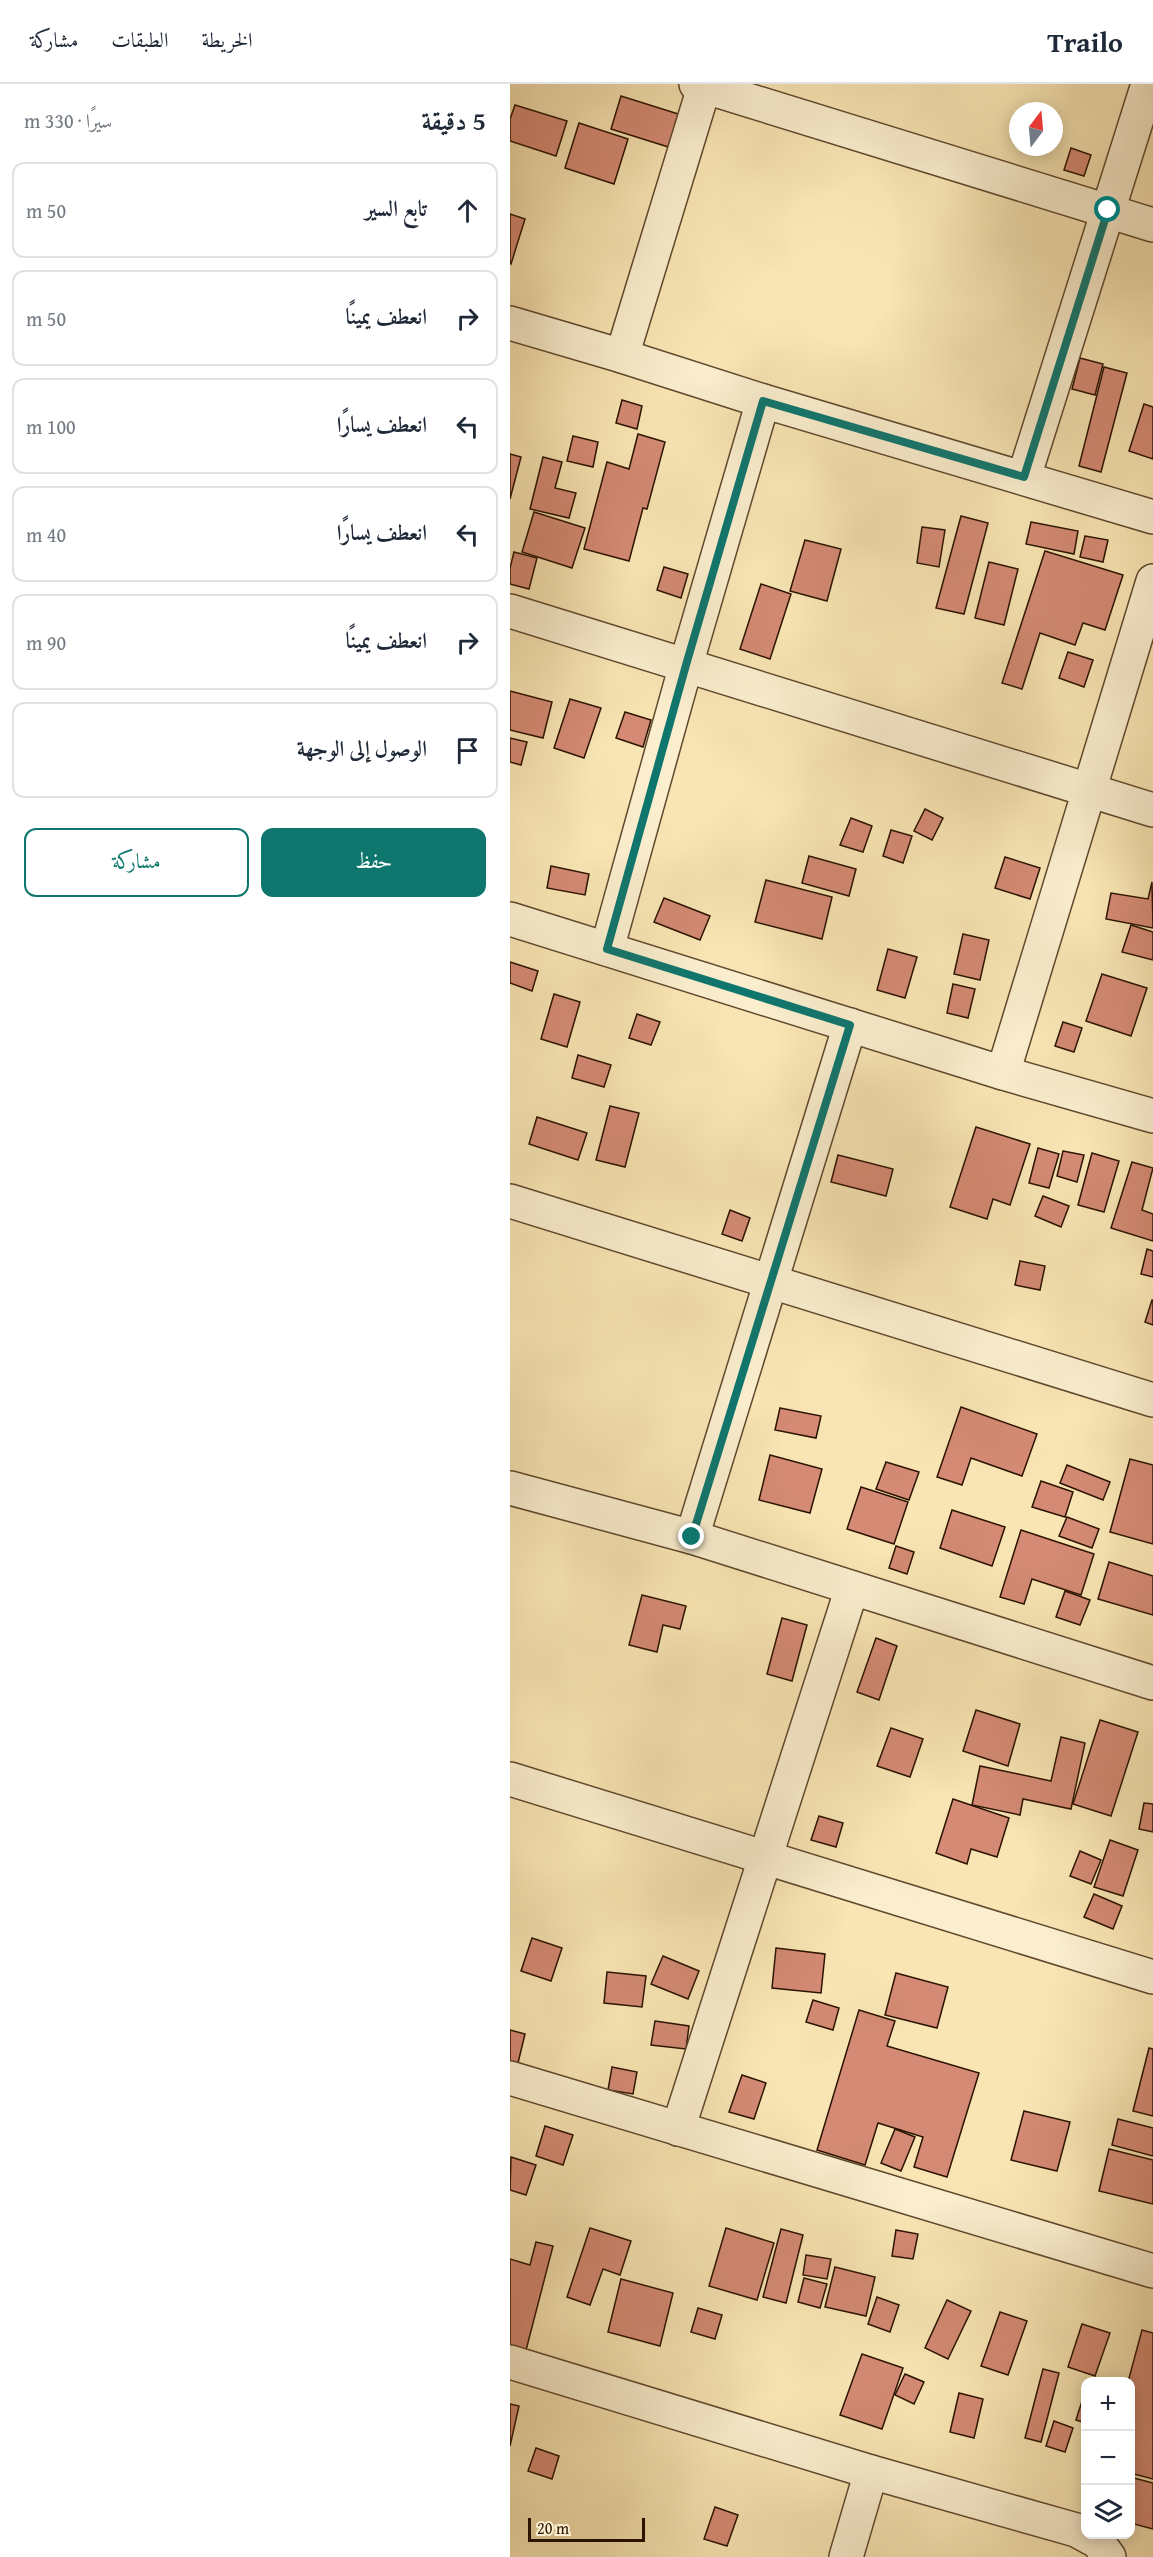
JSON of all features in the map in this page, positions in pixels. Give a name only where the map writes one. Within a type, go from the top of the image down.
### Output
[{"type":"street","points":[[1024,477],[1148,84]]},
{"type":"street","points":[[622,356],[702,85],[1153,225]]},
{"type":"street","points":[[510,323],[1153,517]]},
{"type":"street","points":[[607,949],[763,401]]},
{"type":"street","points":[[1003,1072],[1153,581]]},
{"type":"street","points":[[510,611],[1153,810]]},
{"type":"street","points":[[510,919],[1003,1072],[1153,1116]]},
{"type":"street","points":[[692,1537],[850,1025]]},
{"type":"street","points":[[510,1201],[1153,1400]]},
{"type":"street","points":[[510,1488],[692,1537],[1153,1683]]},
{"type":"street","points":[[678,2129],[852,1588]]},
{"type":"street","points":[[510,1779],[1153,1977]]},
{"type":"street","points":[[510,2078],[1153,2271]]},
{"type":"street","points":[[510,2362],[871,2472],[1076,2530],[1098,2542],[1109,2557]]},
{"type":"street","points":[[846,2557],[871,2472]]},
{"type":"building","points":[[621,96],[691,118],[681,151],[611,129]]},
{"type":"building","points":[[515,105],[567,121],[556,156],[510,141],[510,119]]},
{"type":"building","points":[[579,123],[628,139],[614,184],[565,168]]},
{"type":"building","points":[[1071,148],[1091,155],[1084,176],[1064,170]]},
{"type":"building","points":[[510,214],[525,219],[511,264],[510,263]]},
{"type":"building","points":[[1080,358],[1103,364],[1095,395],[1072,389]]},
{"type":"building","points":[[1104,367],[1127,373],[1101,472],[1079,466]]},
{"type":"building","points":[[622,400],[642,406],[637,429],[616,423]]},
{"type":"building","points":[[1144,404],[1153,407],[1153,459],[1129,451]]},
{"type":"building","points":[[638,434],[665,442],[647,509],[643,508],[629,561],[584,549],[607,462],[629,469]]},
{"type":"building","points":[[573,436],[598,442],[593,467],[567,461]]},
{"type":"building","points":[[510,454],[521,457],[510,499]]},
{"type":"building","points":[[543,457],[562,462],[555,488],[576,493],[569,518],[530,509]]},
{"type":"building","points":[[534,512],[585,528],[572,568],[522,552]]},
{"type":"building","points":[[961,516],[988,523],[964,614],[936,608]]},
{"type":"building","points":[[1031,522],[1078,531],[1074,554],[1026,544]]},
{"type":"building","points":[[922,527],[945,530],[939,567],[917,563]]},
{"type":"building","points":[[1085,536],[1108,540],[1103,562],[1080,557]]},
{"type":"building","points":[[805,540],[841,549],[827,601],[790,591]]},
{"type":"building","points":[[1045,551],[1123,575],[1105,630],[1083,623],[1075,645],[1040,633],[1022,689],[1002,683]]},
{"type":"building","points":[[514,552],[537,558],[529,589],[510,584],[510,568]]},
{"type":"building","points":[[989,562],[1018,569],[1004,625],[975,618]]},
{"type":"building","points":[[664,567],[688,574],[681,598],[657,590]]},
{"type":"building","points":[[761,584],[791,594],[770,659],[740,649]]},
{"type":"building","points":[[1068,652],[1093,660],[1084,687],[1059,678]]},
{"type":"building","points":[[510,691],[552,702],[543,738],[510,730]]},
{"type":"building","points":[[570,699],[601,708],[584,758],[554,748]]},
{"type":"building","points":[[625,712],[651,720],[643,747],[616,738]]},
{"type":"building","points":[[510,738],[527,742],[521,765],[510,762]]},
{"type":"building","points":[[925,809],[943,818],[932,840],[914,831]]},
{"type":"building","points":[[851,818],[872,826],[863,852],[840,845]]},
{"type":"building","points":[[891,830],[912,836],[903,863],[883,856]]},
{"type":"building","points":[[809,856],[856,869],[849,896],[802,883]]},
{"type":"building","points":[[1005,857],[1040,868],[1030,899],[995,888]]},
{"type":"building","points":[[551,866],[589,874],[585,895],[547,888]]},
{"type":"building","points":[[766,880],[832,897],[822,939],[755,922]]},
{"type":"building","points":[[1152,882],[1153,928],[1106,919],[1111,893],[1148,899]]},
{"type":"building","points":[[664,898],[710,916],[700,940],[654,922]]},
{"type":"building","points":[[1131,925],[1153,932],[1153,960],[1122,952]]},
{"type":"building","points":[[963,934],[989,940],[980,980],[954,974]]},
{"type":"building","points":[[888,949],[917,957],[905,998],[877,990]]},
{"type":"building","points":[[510,962],[538,971],[532,991],[510,983]]},
{"type":"building","points":[[1102,974],[1147,988],[1131,1036],[1086,1021]]},
{"type":"building","points":[[953,984],[975,989],[968,1018],[947,1013]]},
{"type":"building","points":[[554,994],[580,1002],[567,1047],[541,1039]]},
{"type":"building","points":[[637,1014],[660,1022],[651,1045],[629,1038]]},
{"type":"building","points":[[1063,1022],[1082,1028],[1074,1052],[1055,1046]]},
{"type":"building","points":[[578,1055],[611,1065],[604,1087],[572,1078]]},
{"type":"building","points":[[610,1106],[639,1113],[625,1167],[596,1160]]},
{"type":"building","points":[[537,1117],[587,1133],[578,1160],[529,1144]]},
{"type":"building","points":[[976,1127],[1030,1144],[1010,1205],[993,1199],[987,1219],[950,1207]]},
{"type":"building","points":[[1038,1148],[1059,1154],[1049,1188],[1029,1183]]},
{"type":"building","points":[[1063,1151],[1084,1155],[1077,1182],[1057,1176]]},
{"type":"building","points":[[1092,1153],[1119,1161],[1104,1212],[1078,1205]]},
{"type":"building","points":[[838,1155],[893,1169],[886,1196],[831,1182]]},
{"type":"building","points":[[1132,1162],[1153,1168],[1142,1210],[1153,1214],[1153,1241],[1111,1228]]},
{"type":"building","points":[[1043,1196],[1069,1206],[1061,1227],[1035,1216]]},
{"type":"building","points":[[730,1210],[750,1218],[742,1241],[722,1234]]},
{"type":"building","points":[[1147,1249],[1153,1251],[1153,1277],[1141,1274]]},
{"type":"building","points":[[1020,1261],[1045,1266],[1040,1290],[1015,1285]]},
{"type":"building","points":[[1153,1300],[1153,1325],[1145,1322]]},
{"type":"building","points":[[961,1407],[1037,1434],[1022,1476],[971,1458],[962,1485],[937,1477]]},
{"type":"building","points":[[780,1408],[821,1416],[816,1438],[775,1430]]},
{"type":"building","points":[[770,1455],[822,1469],[810,1513],[759,1500]]},
{"type":"building","points":[[1130,1459],[1153,1465],[1153,1544],[1110,1532]]},
{"type":"building","points":[[886,1462],[919,1472],[909,1500],[876,1489]]},
{"type":"building","points":[[1067,1465],[1110,1482],[1103,1500],[1060,1483]]},
{"type":"building","points":[[1041,1481],[1073,1492],[1065,1517],[1032,1507]]},
{"type":"building","points":[[861,1487],[908,1502],[894,1544],[847,1529]]},
{"type":"building","points":[[952,1510],[1005,1527],[992,1566],[940,1548]]},
{"type":"building","points":[[1067,1517],[1099,1529],[1092,1548],[1059,1536]]},
{"type":"building","points":[[1021,1530],[1094,1554],[1081,1595],[1032,1579],[1024,1604],[1000,1597]]},
{"type":"building","points":[[896,1546],[914,1552],[907,1574],[889,1568]]},
{"type":"building","points":[[1109,1562],[1153,1576],[1153,1615],[1098,1599]]},
{"type":"building","points":[[1065,1591],[1090,1600],[1080,1625],[1056,1617]]},
{"type":"building","points":[[642,1595],[686,1606],[680,1629],[663,1625],[657,1652],[629,1645]]},
{"type":"building","points":[[782,1618],[807,1625],[792,1681],[767,1674]]},
{"type":"building","points":[[876,1638],[897,1646],[879,1700],[857,1692]]},
{"type":"building","points":[[976,1710],[1020,1724],[1008,1766],[963,1751]]},
{"type":"building","points":[[1100,1720],[1138,1732],[1111,1816],[1073,1804]]},
{"type":"building","points":[[891,1728],[923,1739],[910,1777],[877,1766]]},
{"type":"building","points":[[1061,1737],[1085,1743],[1071,1809],[1023,1799],[1020,1815],[972,1805],[980,1766],[1051,1781]]},
{"type":"building","points":[[953,1799],[1009,1818],[997,1857],[971,1849],[967,1864],[936,1853]]},
{"type":"building","points":[[1144,1803],[1153,1804],[1153,1832],[1139,1829]]},
{"type":"building","points":[[819,1816],[843,1823],[836,1847],[811,1840]]},
{"type":"building","points":[[1110,1840],[1138,1850],[1123,1896],[1094,1887]]},
{"type":"building","points":[[1080,1851],[1101,1860],[1091,1884],[1070,1876]]},
{"type":"building","points":[[1094,1894],[1122,1906],[1113,1929],[1084,1917]]},
{"type":"building","points":[[532,1938],[562,1948],[551,1981],[521,1971]]},
{"type":"building","points":[[776,1948],[825,1954],[821,1993],[772,1988]]},
{"type":"building","points":[[663,1956],[699,1971],[688,1999],[651,1984]]},
{"type":"building","points":[[607,1972],[646,1976],[642,2007],[604,2003]]},
{"type":"building","points":[[896,1973],[948,1987],[937,2028],[885,2015]]},
{"type":"building","points":[[813,2000],[839,2008],[833,2030],[806,2022]]},
{"type":"building","points":[[859,2010],[895,2021],[887,2046],[979,2073],[947,2177],[914,2167],[923,2137],[878,2123],[865,2165],[817,2150]]},
{"type":"building","points":[[655,2021],[689,2026],[686,2049],[651,2045]]},
{"type":"building","points":[[510,2030],[525,2034],[517,2067],[510,2065]]},
{"type":"building","points":[[1149,2048],[1153,2049],[1153,2116],[1133,2111]]},
{"type":"building","points":[[612,2067],[637,2072],[633,2094],[608,2090]]},
{"type":"building","points":[[742,2075],[766,2083],[754,2119],[729,2112]]},
{"type":"building","points":[[1024,2111],[1070,2122],[1057,2171],[1011,2160]]},
{"type":"building","points":[[1118,2119],[1153,2128],[1153,2156],[1112,2145]]},
{"type":"building","points":[[545,2126],[573,2135],[563,2165],[536,2156]]},
{"type":"building","points":[[895,2129],[915,2137],[901,2171],[881,2163]]},
{"type":"building","points":[[1109,2149],[1153,2160],[1153,2204],[1099,2191]]},
{"type":"building","points":[[511,2157],[536,2165],[526,2195],[510,2190]]},
{"type":"building","points":[[590,2228],[631,2241],[620,2275],[603,2269],[590,2305],[567,2297]]},
{"type":"building","points":[[726,2228],[774,2243],[757,2300],[709,2286]]},
{"type":"building","points":[[781,2229],[803,2235],[786,2303],[763,2297]]},
{"type":"building","points":[[896,2230],[918,2234],[913,2259],[892,2256]]},
{"type":"building","points":[[536,2242],[553,2246],[525,2354],[510,2350],[510,2259],[530,2265]]},
{"type":"building","points":[[806,2255],[831,2259],[827,2279],[803,2275]]},
{"type":"building","points":[[835,2267],[875,2277],[866,2316],[825,2307]]},
{"type":"building","points":[[804,2278],[827,2284],[820,2308],[798,2302]]},
{"type":"building","points":[[621,2279],[673,2293],[660,2346],[608,2332]]},
{"type":"building","points":[[877,2297],[899,2305],[890,2332],[868,2324]]},
{"type":"building","points":[[947,2300],[971,2311],[948,2359],[925,2348]]},
{"type":"building","points":[[698,2308],[722,2315],[715,2339],[691,2332]]},
{"type":"building","points":[[1000,2312],[1027,2321],[1008,2375],[981,2366]]},
{"type":"building","points":[[1082,2324],[1110,2333],[1095,2376],[1068,2367]]},
{"type":"building","points":[[1142,2330],[1153,2333],[1153,2479],[1135,2474],[1135,2377],[1129,2377]]},
{"type":"building","points":[[862,2354],[903,2368],[882,2429],[840,2415]]},
{"type":"building","points":[[1043,2369],[1059,2373],[1041,2442],[1025,2438]]},
{"type":"building","points":[[905,2374],[924,2382],[914,2404],[895,2395]]},
{"type":"building","points":[[959,2393],[983,2399],[974,2438],[950,2432]]},
{"type":"building","points":[[510,2404],[519,2406],[510,2446]]},
{"type":"building","points":[[1081,2404],[1081,2422],[1076,2420]]},
{"type":"building","points":[[1054,2421],[1073,2428],[1065,2452],[1046,2446]]},
{"type":"building","points":[[536,2448],[559,2456],[552,2479],[528,2471]]},
{"type":"building","points":[[1135,2478],[1153,2483],[1153,2529],[1135,2524]]},
{"type":"building","points":[[715,2507],[738,2515],[727,2546],[704,2539]]},
{"type":"route","points":[[692,1537],[850,1025],[607,949],[763,401],[1024,477],[1108,210]]}]
